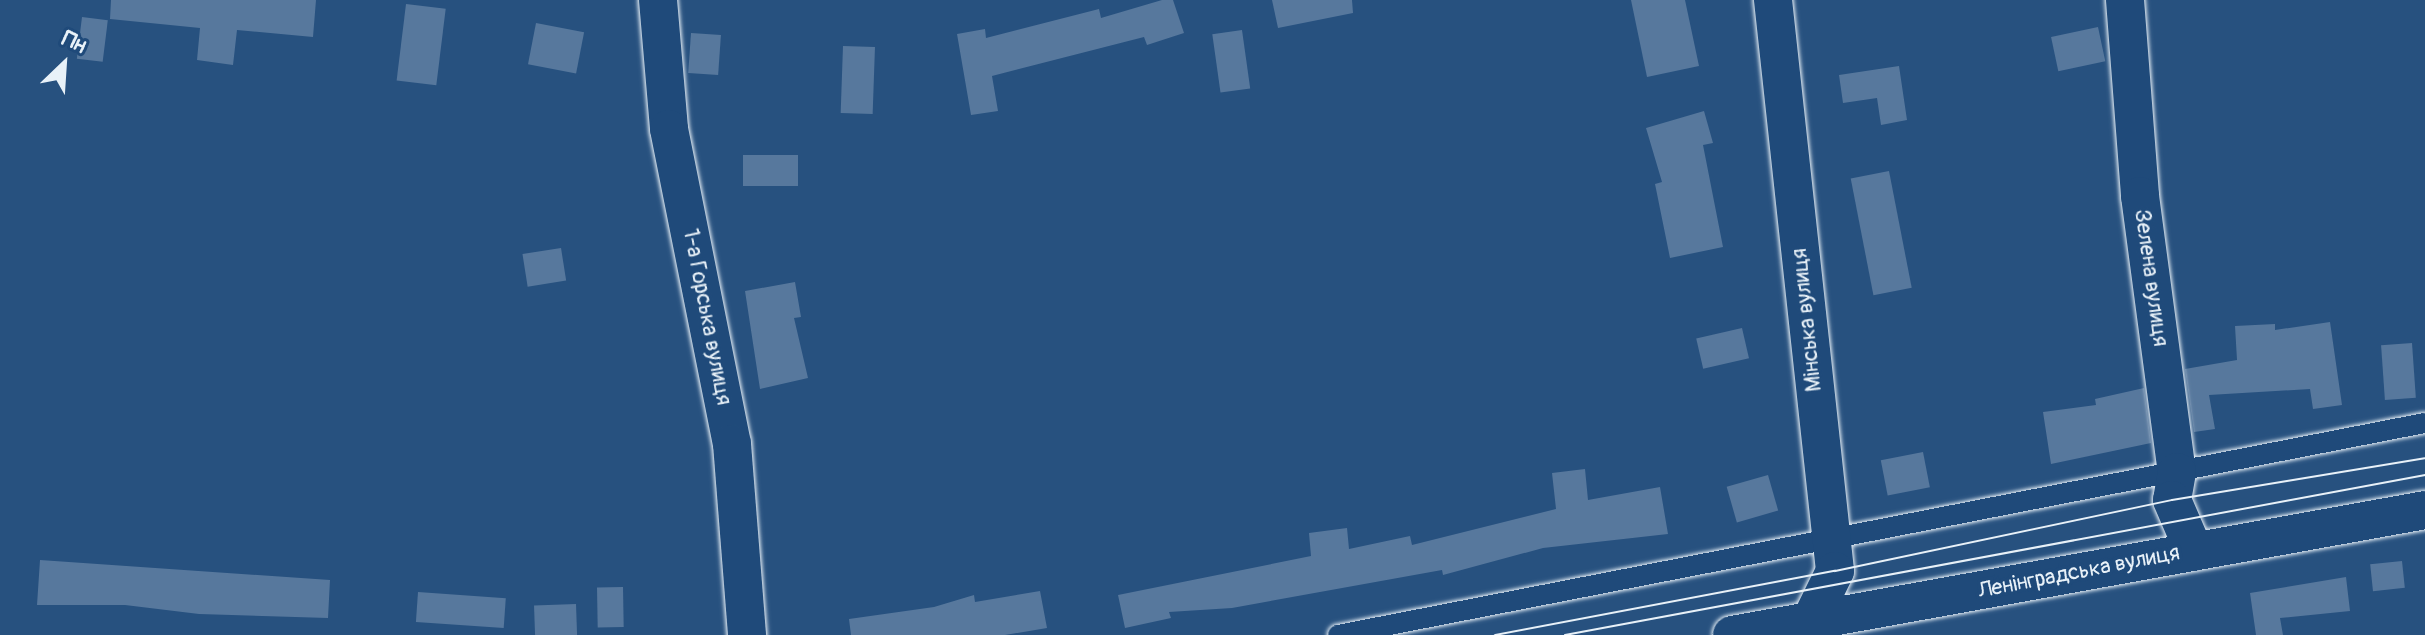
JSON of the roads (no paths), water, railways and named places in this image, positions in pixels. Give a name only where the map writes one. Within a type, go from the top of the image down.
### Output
[{"type":"street","name":"1-а Горська вулиця","points":[[658,0],[669,129],[732,444],[747,635]]},
{"type":"street","name":"Мінська вулиця","points":[[1773,0],[1835,571],[1810,629]]},
{"type":"street","name":"Зелена вулиця","points":[[2125,0],[2140,196],[2177,472],[2172,500],[2194,551]]},
{"type":"street","name":"Ленінградська вулиця","points":[[1732,635],[1810,629],[2194,551],[2425,510]]},
{"type":"lane","points":[[1338,635],[1831,542],[2425,423]]},
{"type":"tram line","points":[[1495,635],[1835,571],[2172,500],[2425,458]]},
{"type":"tram line","points":[[1565,635],[2425,475]]}]
